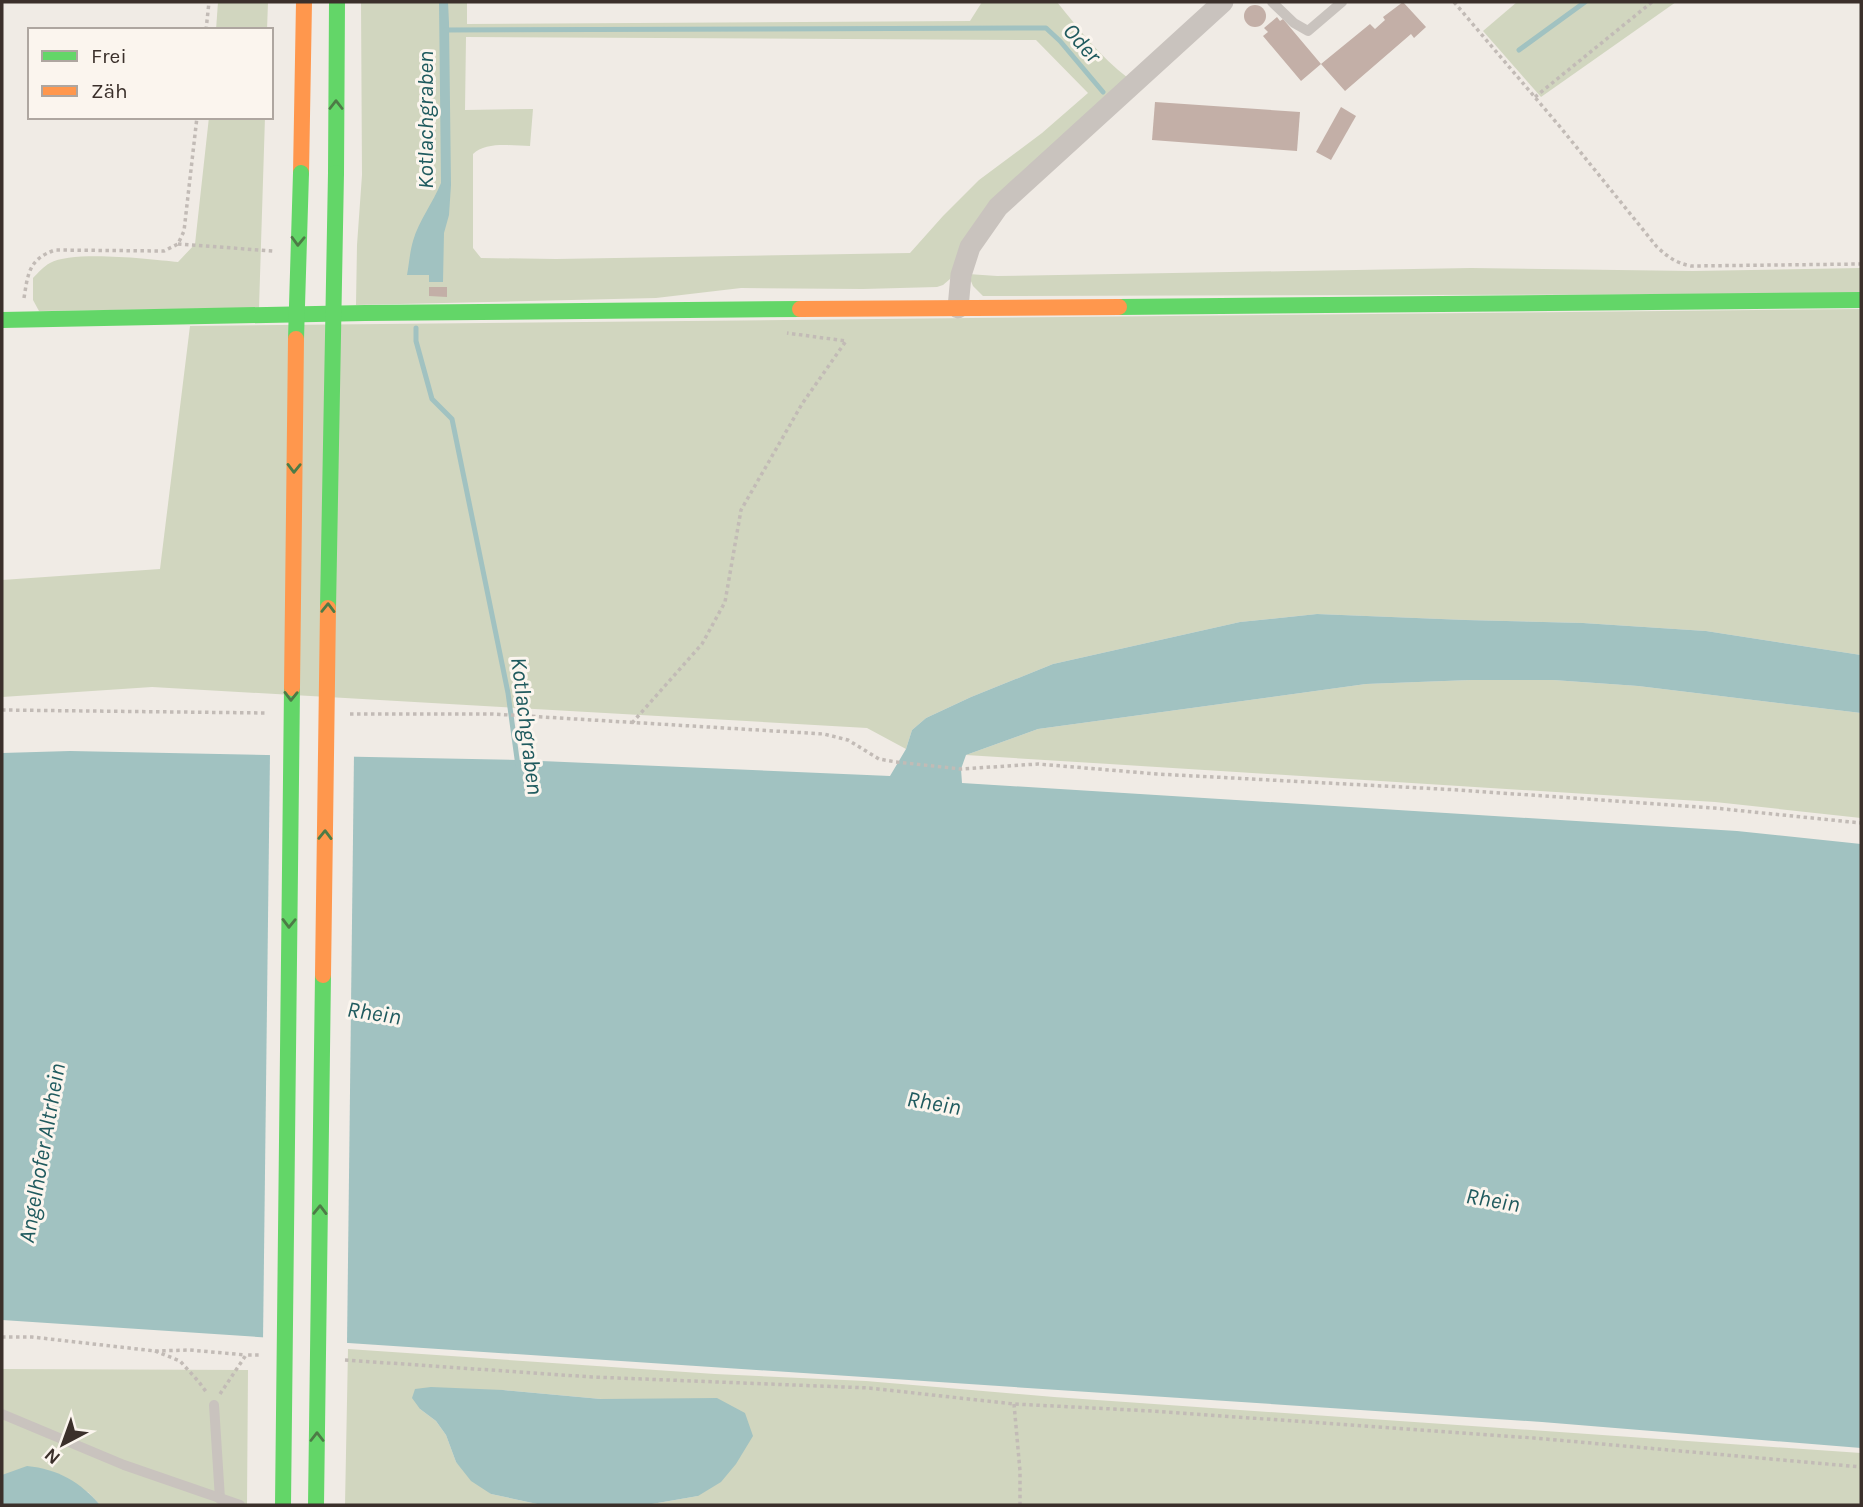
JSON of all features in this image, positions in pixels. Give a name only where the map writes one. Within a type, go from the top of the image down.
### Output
[{"type":"main road","points":[[283,1505],[296,305],[304,2]]},
{"type":"main road","points":[[316,1505],[337,2]]},
{"type":"main road","points":[[2,320],[406,312],[1861,300]]},
{"type":"street","points":[[958,308],[961,275],[970,247],[998,207],[1223,2]]},
{"type":"lane","points":[[1272,2],[1294,23],[1309,31],[1342,2]]},
{"type":"lane","points":[[214,1405],[220,1499]]},
{"type":"lane","points":[[2,1414],[124,1465],[240,1505]]},
{"type":"path","points":[[206,28],[209,2]]},
{"type":"path","points":[[1454,2],[1657,247],[1678,263],[1691,266],[1861,264]]},
{"type":"path","points":[[1535,97],[1652,2]]},
{"type":"path","points":[[178,244],[184,231],[197,119]]},
{"type":"path","points":[[23,320],[23,300],[29,272],[40,255],[55,250],[164,251],[178,244],[284,252]]},
{"type":"path","points":[[632,723],[702,644],[725,602],[741,510],[802,404],[846,341]]},
{"type":"path","points":[[2,710],[271,713]]},
{"type":"path","points":[[350,714],[493,714],[824,733],[848,740],[879,759],[961,769],[1038,764],[1157,774],[1459,790],[1714,808],[1861,823]]},
{"type":"path","points":[[2,1337],[32,1337],[155,1351],[190,1350],[260,1355]]},
{"type":"path","points":[[155,1351],[180,1361],[199,1382],[214,1405],[246,1354]]},
{"type":"path","points":[[343,1360],[592,1377],[869,1388],[1014,1404],[1521,1437],[1861,1467]]},
{"type":"path","points":[[1014,1404],[1020,1505]]},
{"type":"green space","points":[[218,2],[268,2],[267,28],[216,28]]},
{"type":"green space","points":[[361,2],[467,2],[467,24],[970,21],[982,2],[1057,2],[1099,52],[1128,78],[1026,172],[950,279],[937,287],[741,288],[656,298],[356,305],[362,175]],"holes":[[[466,37],[1036,40],[1088,93],[1042,133],[979,180],[910,253],[556,259],[481,258],[473,248],[473,154],[492,146],[530,146],[533,109],[465,110]]]},
{"type":"green space","points":[[1517,2],[1676,2],[1541,97],[1483,31]]},
{"type":"green space","points":[[209,119],[265,119],[259,308],[39,311],[33,300],[33,278],[50,263],[61,259],[93,256],[178,262],[195,244]]},
{"type":"green space","points":[[1471,268],[1693,271],[1861,268],[1861,294],[983,296],[973,286],[968,274],[997,276]]},
{"type":"green space","points":[[1861,309],[1861,655],[1706,631],[1583,623],[1317,614],[1240,622],[1053,664],[926,718],[912,730],[906,749],[867,728],[152,687],[2,697],[2,580],[160,569],[190,326]]},
{"type":"green space","points":[[1553,680],[1638,686],[1861,713],[1861,818],[1715,802],[966,755],[1038,729],[1366,684]]},
{"type":"green space","points":[[348,1349],[715,1374],[866,1381],[1054,1397],[1861,1453],[1861,1505],[646,1505],[698,1496],[601,1399],[503,1390],[420,1409],[436,1421],[446,1435],[456,1462],[491,1494],[542,1505],[345,1505]]},
{"type":"green space","points":[[2,1369],[248,1370],[247,1505],[100,1505],[88,1492],[2,1475]]},
{"type":"water","points":[[439,2],[448,2],[451,185],[449,215],[444,233],[443,282],[429,282],[429,275],[407,275],[416,233],[441,183]]},
{"type":"water","points":[[1317,614],[1583,623],[1706,631],[1861,655],[1861,713],[1638,686],[1553,680],[1366,684],[1038,729],[966,755],[961,769],[962,783],[1737,831],[1861,844],[1861,1448],[1542,1422],[2,1320],[2,753],[70,751],[518,760],[890,776],[906,749],[912,730],[926,718],[1053,664],[1240,622]]},
{"type":"water","points":[[431,1387],[601,1399],[717,1398],[745,1413],[753,1436],[721,1482],[698,1496],[646,1505],[542,1505],[491,1494],[471,1481],[456,1462],[446,1435],[436,1421],[420,1409],[412,1398],[415,1389]]},
{"type":"water","points":[[27,1466],[49,1470],[68,1478],[100,1505],[2,1505],[2,1475]]},
{"type":"pier","points":[[270,752],[354,753],[347,1346],[263,1341]]},
{"type":"building","points":[[1403,2],[1426,27],[1414,38],[1411,34],[1345,91],[1321,64],[1370,24],[1375,29],[1385,20],[1383,17]]},
{"type":"building","points":[[1255,5],[1265,12],[1266,16],[1259,26],[1255,27],[1245,20],[1244,16],[1251,6]]},
{"type":"building","points":[[1277,17],[1280,21],[1283,19],[1321,64],[1301,81],[1263,36],[1268,32],[1264,28]]},
{"type":"building","points":[[1155,102],[1300,112],[1297,151],[1152,140]]},
{"type":"building","points":[[1341,107],[1356,116],[1331,160],[1316,152]]},
{"type":"building","points":[[429,287],[447,287],[447,297],[429,296]]},
{"type":"waterway","name":"Oder","points":[[1519,50],[1585,2]]},
{"type":"waterway","name":"Oder","points":[[445,30],[1046,28],[1103,92]]},
{"type":"waterway","name":"Kotlachgraben","points":[[416,328],[416,341],[432,399],[452,419],[508,693],[518,766]]},
{"type":"traffic: fast","points":[[336,173],[337,2]]},
{"type":"traffic: fast","points":[[296,339],[301,173]]},
{"type":"traffic: fast","points":[[328,608],[336,173]]},
{"type":"traffic: fast","points":[[1119,307],[1861,300]]},
{"type":"traffic: fast","points":[[2,320],[800,309]]},
{"type":"traffic: fast","points":[[283,1505],[292,688]]},
{"type":"traffic: fast","points":[[316,1505],[323,975]]},
{"type":"traffic: slow","points":[[301,173],[304,2]]},
{"type":"traffic: slow","points":[[800,309],[1119,307]]},
{"type":"traffic: slow","points":[[292,688],[296,339]]},
{"type":"traffic: slow","points":[[323,975],[328,608]]},
{"type":"water label","name":"Rhein","points":[[374,1013]]},
{"type":"water label","name":"Rhein","points":[[934,1103]]},
{"type":"water label","name":"Angelhofer Altrhein","points":[[42,1153]]},
{"type":"water label","name":"Rhein","points":[[1493,1200]]}]
